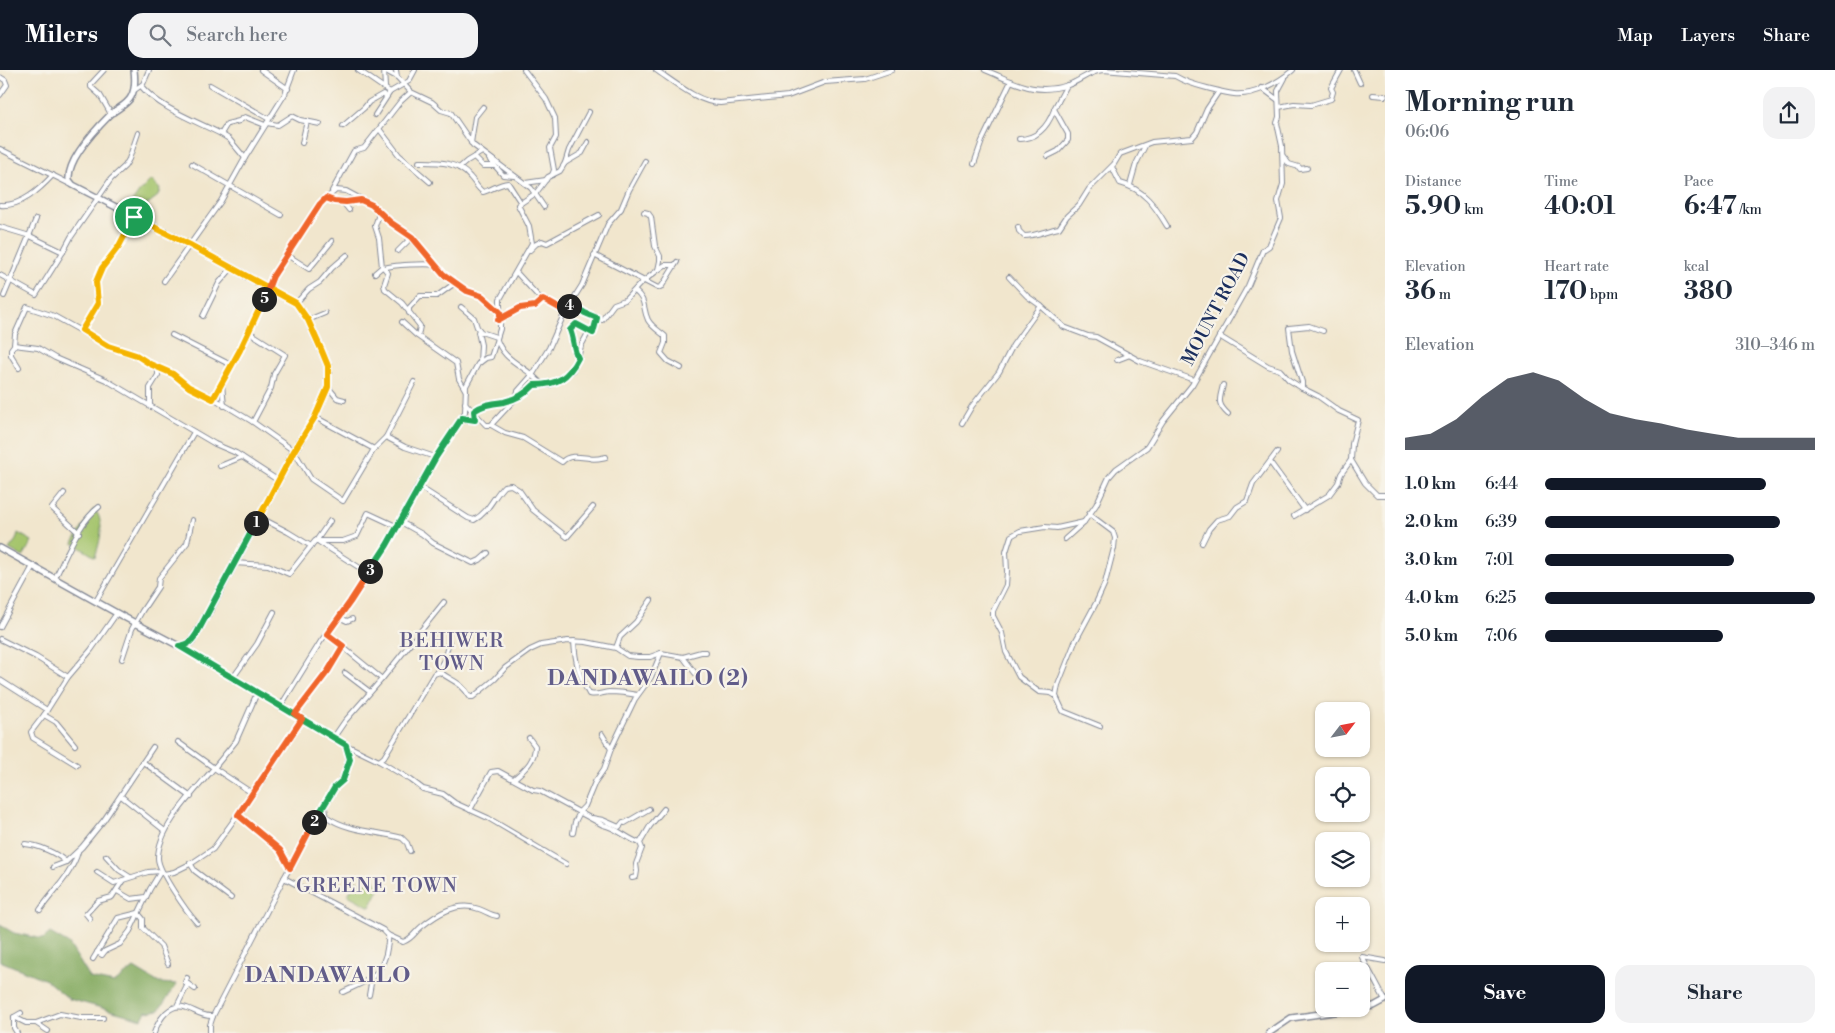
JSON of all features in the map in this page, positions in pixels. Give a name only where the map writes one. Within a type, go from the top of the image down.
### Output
[{"type":"main road","points":[[0,548],[117,614],[179,646],[186,645],[191,642],[294,451],[315,417],[328,387],[328,366],[308,320],[296,303],[190,245],[73,185],[69,180],[70,166],[93,134],[111,114],[130,99],[133,91],[134,70]]},
{"type":"main road","points":[[1370,1007],[1385,1000]]},
{"type":"main road","points":[[1269,1033],[1291,1018],[1315,1015]]},
{"type":"street","points":[[104,70],[91,84],[91,87],[100,95],[111,114]]},
{"type":"street","points":[[133,91],[141,86],[149,70]]},
{"type":"street","points":[[261,70],[288,89]]},
{"type":"street","points":[[164,281],[217,208],[245,158],[288,89],[294,70]]},
{"type":"street","points":[[358,70],[386,87],[390,92]]},
{"type":"street","points":[[384,70],[386,87]]},
{"type":"street","points":[[384,70],[397,77],[411,92],[432,102],[441,110],[451,113],[472,143],[525,183],[536,193],[544,207]]},
{"type":"street","points":[[396,70],[397,77]]},
{"type":"street","points":[[375,115],[390,92],[409,81],[415,70]]},
{"type":"street","points":[[524,70],[546,99],[555,118],[556,137],[550,148],[554,170],[552,175]]},
{"type":"street","points":[[656,70],[698,98],[720,104],[784,96],[826,82],[865,79],[892,70]]},
{"type":"street","points":[[985,70],[1001,75],[1023,87],[1032,89],[1068,85],[1095,72],[1104,70],[1175,76],[1184,81],[1235,94],[1248,93],[1262,88],[1285,78],[1293,70]]},
{"type":"street","points":[[1175,76],[1176,70]]},
{"type":"street","points":[[1279,107],[1294,104],[1311,106],[1331,98],[1331,88],[1342,70]]},
{"type":"street","points":[[1354,70],[1360,83]]},
{"type":"street","points":[[0,77],[5,80],[7,85],[0,96]]},
{"type":"street","name":"MOUNT ROAD","points":[[1065,540],[1084,522],[1096,505],[1109,477],[1116,469],[1147,447],[1163,421],[1192,385],[1248,286],[1263,250],[1269,246],[1281,218],[1278,201],[1284,184],[1283,156],[1281,135],[1277,124],[1278,91],[1285,78]]},
{"type":"street","points":[[974,164],[982,141],[1011,82]]},
{"type":"street","points":[[210,85],[267,122]]},
{"type":"street","points":[[1019,139],[1026,139],[1044,129],[1068,85]]},
{"type":"street","points":[[141,86],[161,104],[229,139],[245,158]]},
{"type":"street","points":[[1262,88],[1278,100]]},
{"type":"street","points":[[1018,227],[1019,232],[1024,236],[1042,234],[1045,231],[1059,228],[1089,190],[1112,167],[1120,154],[1146,144],[1192,138],[1218,91]]},
{"type":"street","points":[[213,399],[249,332],[273,276],[320,204],[331,193],[354,150],[364,148],[380,130],[400,102],[411,92]]},
{"type":"street","points":[[343,126],[369,102],[383,94],[386,97]]},
{"type":"street","points":[[1373,95],[1385,96]]},
{"type":"street","points":[[472,143],[475,118],[483,107]]},
{"type":"street","points":[[1048,156],[1060,149],[1069,138],[1054,110]]},
{"type":"street","points":[[280,707],[321,641],[350,602],[387,545],[418,486],[462,418],[465,412],[466,386],[480,362],[490,357],[500,329],[498,305],[500,299],[532,243],[529,226],[517,206],[536,193],[552,175],[560,171],[589,112]]},
{"type":"street","points":[[221,134],[227,124],[239,121],[245,117],[278,124],[292,116],[320,124]]},
{"type":"street","points":[[302,143],[307,121]]},
{"type":"street","points":[[380,130],[399,155],[430,182]]},
{"type":"street","points":[[0,275],[36,295],[97,198],[110,180],[125,166],[138,132]]},
{"type":"street","points":[[565,163],[582,153],[588,142]]},
{"type":"street","points":[[1130,185],[1136,164],[1146,144]]},
{"type":"street","points":[[0,148],[73,185]]},
{"type":"street","points":[[459,168],[482,152]]},
{"type":"street","points":[[486,155],[503,175],[514,176]]},
{"type":"street","points":[[1283,156],[1289,164],[1300,169],[1307,168]]},
{"type":"street","points":[[474,157],[483,166],[494,166]]},
{"type":"street","points":[[491,425],[516,398],[518,391],[533,374],[549,348],[566,312],[582,285],[608,224],[621,209],[645,161]]},
{"type":"street","points":[[419,162],[439,162],[459,168],[471,177],[477,187],[483,192],[492,190],[499,184],[508,183],[520,203]]},
{"type":"street","points":[[192,164],[281,216]]},
{"type":"street","points":[[1112,167],[1120,183],[1130,185],[1154,204],[1167,226]]},
{"type":"street","points":[[0,205],[16,203],[40,189],[53,175]]},
{"type":"street","points":[[525,183],[546,180]]},
{"type":"street","points":[[331,193],[340,189],[346,190],[372,205],[412,237],[443,274],[467,291],[482,296],[500,312]]},
{"type":"street","points":[[326,198],[334,201],[361,200]]},
{"type":"street","points":[[342,201],[349,210]]},
{"type":"street","points":[[380,212],[375,226],[381,250],[382,269],[388,274],[387,276]]},
{"type":"street","points":[[644,212],[648,212],[651,217],[653,238],[660,256],[658,270]]},
{"type":"street","points":[[527,254],[536,244],[542,241],[547,243],[599,215]]},
{"type":"street","points":[[82,330],[98,303],[96,282],[102,268],[119,246],[134,217]]},
{"type":"street","points":[[377,220],[387,218]]},
{"type":"street","points":[[4,296],[36,220]]},
{"type":"street","points":[[0,227],[30,236],[63,252]]},
{"type":"street","points":[[398,252],[412,237]]},
{"type":"street","points":[[287,255],[310,269],[332,241]]},
{"type":"street","points":[[571,304],[585,313],[602,320],[614,304],[625,300],[644,280],[665,265],[676,264],[662,286],[654,287],[644,280],[594,254]]},
{"type":"street","points":[[296,303],[347,255]]},
{"type":"street","points":[[376,272],[393,265],[417,266],[428,263],[438,266]]},
{"type":"street","points":[[393,265],[387,276],[384,289],[402,303],[420,326],[418,336]]},
{"type":"street","points":[[203,316],[219,283],[231,269]]},
{"type":"street","points":[[516,272],[538,296],[566,312]]},
{"type":"street","points":[[1009,277],[1026,296],[1041,306],[1064,327],[1096,337],[1155,366],[1194,380]]},
{"type":"street","points":[[409,313],[409,308],[420,296],[437,296],[456,283]]},
{"type":"street","points":[[636,290],[642,297],[648,321],[665,336],[665,343],[661,352],[668,361],[681,368]]},
{"type":"street","points":[[498,320],[520,308],[535,306],[543,299]]},
{"type":"street","points":[[461,306],[474,318],[479,330],[481,345],[480,362]]},
{"type":"street","points":[[962,423],[972,406],[999,372],[1014,345],[1041,306]]},
{"type":"street","points":[[19,368],[10,355],[10,349],[14,345],[15,334],[27,307],[54,316],[108,346],[136,355],[158,368],[173,374],[189,387],[253,422],[294,451],[311,479],[343,501],[374,450],[382,439],[386,437],[414,382]]},
{"type":"street","points":[[308,320],[326,313]]},
{"type":"street","points":[[593,333],[597,318]]},
{"type":"street","points":[[402,322],[456,363],[459,379],[466,391]]},
{"type":"street","points":[[578,358],[570,330],[576,324],[593,333]]},
{"type":"street","points":[[1302,388],[1302,382],[1292,351],[1289,328],[1309,326],[1323,331]]},
{"type":"street","points":[[479,330],[496,337]]},
{"type":"street","points":[[249,332],[286,355],[274,374],[272,388],[253,422]]},
{"type":"street","points":[[474,411],[482,406],[516,398],[526,393],[534,385],[550,385],[572,371],[581,346],[588,334],[593,333]]},
{"type":"street","points":[[172,335],[231,365]]},
{"type":"street","points":[[1219,336],[1268,366],[1280,370],[1289,380],[1318,396],[1339,411],[1358,420],[1352,444],[1351,460],[1341,474],[1333,491],[1294,516]]},
{"type":"street","points":[[496,337],[498,344],[506,355],[533,374],[542,385]]},
{"type":"street","points":[[14,345],[38,348],[55,358],[106,380],[194,432],[242,457],[279,481]]},
{"type":"street","points":[[1117,360],[1130,355]]},
{"type":"street","points":[[150,407],[150,388],[158,374],[158,368]]},
{"type":"street","points":[[222,384],[221,393],[224,406]]},
{"type":"street","points":[[1223,385],[1219,402],[1228,414]]},
{"type":"street","points":[[328,387],[334,395],[344,400]]},
{"type":"street","points":[[465,403],[486,425],[491,425],[504,433],[523,438],[562,462],[566,458],[571,457],[583,456],[590,459],[606,457]]},
{"type":"street","points":[[462,418],[475,420],[474,411]]},
{"type":"street","points":[[315,417],[374,450]]},
{"type":"street","points":[[96,601],[194,432]]},
{"type":"street","points":[[386,437],[405,447],[436,457]]},
{"type":"street","points":[[1202,542],[1209,529],[1217,520],[1230,516],[1237,507],[1247,501],[1253,484],[1277,452]]},
{"type":"street","points":[[220,466],[242,457]]},
{"type":"street","points":[[1351,460],[1365,483],[1377,495],[1385,495]]},
{"type":"street","points":[[1270,462],[1305,510]]},
{"type":"street","points":[[418,486],[474,520],[489,508],[498,492],[504,486],[511,485],[519,490],[534,510],[567,537],[593,507]]},
{"type":"street","points":[[64,493],[52,508],[79,533]]},
{"type":"street","points":[[55,578],[89,517],[99,508]]},
{"type":"street","points":[[318,541],[343,541],[357,536],[369,513],[422,534],[433,543],[473,563],[480,560],[488,552]]},
{"type":"street","points":[[1089,514],[1113,532],[1115,538],[1114,548],[1105,583],[1074,642],[1058,685],[1056,696],[1063,712],[1100,726]]},
{"type":"street","points":[[259,517],[311,546]]},
{"type":"street","points":[[122,659],[136,623],[158,586],[159,578],[187,543],[192,520]]},
{"type":"street","points":[[234,563],[268,565],[289,574],[311,546],[318,541],[330,521]]},
{"type":"street","points":[[1056,696],[1051,693],[1039,692],[1019,677],[1006,652],[1002,633],[993,616],[993,611],[1006,585],[1006,552],[1011,536],[1020,531],[1045,527],[1058,528],[1084,522]]},
{"type":"street","points":[[318,541],[368,573]]},
{"type":"street","points":[[0,626],[33,566]]},
{"type":"street","points":[[616,648],[620,637],[636,622],[651,600]]},
{"type":"street","points":[[334,737],[345,721],[382,679],[444,602]]},
{"type":"street","points":[[232,679],[257,644],[274,612]]},
{"type":"street","points":[[78,766],[31,735],[31,732],[68,677],[91,650],[117,614]]},
{"type":"street","points":[[339,617],[347,621],[352,620]]},
{"type":"street","points":[[327,634],[382,679]]},
{"type":"street","points":[[0,639],[36,657],[68,677]]},
{"type":"street","points":[[574,641],[575,661],[581,680],[589,694],[595,696],[606,692],[621,692],[637,696]]},
{"type":"street","points":[[436,673],[440,672],[461,684],[470,696],[473,697],[496,679],[505,668],[530,650],[541,645],[574,641],[586,642],[616,648],[628,656],[638,657],[650,657],[661,653],[682,657],[706,652]]},
{"type":"street","points":[[379,761],[384,757],[427,684],[444,660],[449,642]]},
{"type":"street","points":[[179,646],[232,679],[346,745],[379,761],[424,789],[443,794],[455,803],[488,818],[566,864]]},
{"type":"street","points":[[295,714],[328,671],[343,646]]},
{"type":"street","points":[[573,833],[575,822],[585,806],[595,782],[604,769],[611,749],[637,696],[651,677],[661,653]]},
{"type":"street","points":[[682,657],[695,673]]},
{"type":"street","points":[[345,673],[370,692]]},
{"type":"street","points":[[0,680],[47,710]]},
{"type":"street","points":[[197,923],[162,873],[157,856],[160,843],[165,831],[174,818],[236,741],[257,693]]},
{"type":"street","points":[[44,715],[56,722],[75,745]]},
{"type":"street","points":[[97,872],[114,883],[130,877],[174,872],[213,848],[238,815],[302,719]]},
{"type":"street","points":[[602,734],[611,749]]},
{"type":"street","points":[[514,779],[528,766],[535,755],[535,746],[529,738]]},
{"type":"street","points":[[178,742],[252,793]]},
{"type":"street","points":[[210,1033],[213,1016],[284,878],[324,805],[335,787],[343,780],[350,759],[346,745]]},
{"type":"street","points":[[53,868],[66,862],[78,852],[104,820],[153,747]]},
{"type":"street","points":[[144,762],[191,797]]},
{"type":"street","points":[[470,810],[491,772],[498,770],[533,790],[540,791],[640,843]]},
{"type":"street","points":[[121,796],[165,831]]},
{"type":"street","points":[[324,805],[327,817],[332,821],[355,829],[402,838],[407,843],[410,851]]},
{"type":"street","points":[[590,818],[603,820],[619,827],[623,822],[649,809]]},
{"type":"street","points":[[632,878],[636,877],[636,864],[642,848],[640,843],[650,826],[664,809]]},
{"type":"street","points":[[238,815],[280,850],[290,868]]},
{"type":"street","points":[[25,844],[35,845],[57,854],[66,862]]},
{"type":"street","points":[[40,910],[56,887],[65,878],[78,852]]},
{"type":"street","points":[[106,856],[119,870],[130,877]]},
{"type":"street","points":[[190,863],[195,871],[231,898]]},
{"type":"street","points":[[97,952],[102,955],[120,944],[130,931],[146,897],[162,873]]},
{"type":"street","points":[[284,878],[404,942],[410,940],[419,929],[449,909],[467,906],[497,916]]},
{"type":"street","points":[[90,919],[86,914],[98,901],[112,897],[123,880]]},
{"type":"street","points":[[117,891],[131,899],[146,897]]},
{"type":"street","points":[[93,959],[118,918],[138,913]]},
{"type":"street","points":[[138,913],[143,919],[143,928],[161,946],[168,964]]},
{"type":"street","points":[[368,995],[372,978],[383,964],[389,941],[388,935]]},
{"type":"street","points":[[1385,961],[1362,957],[1385,1000]]},
{"type":"street","points":[[187,978],[185,982],[196,989]]},
{"type":"street","points":[[343,992],[372,978]]},
{"type":"street","points":[[154,1033],[166,1012],[177,1006],[188,984]]},
{"type":"street","points":[[177,1006],[186,1007],[208,1017],[213,1016]]},
{"type":"street","points":[[14,1017],[21,1013]]},
{"type":"street","points":[[14,1017],[26,1023],[36,1023],[60,1014],[81,1018],[103,1018]]},
{"type":"street","points":[[14,1017],[13,1024],[17,1033]]},
{"type":"street","points":[[36,1023],[48,1031]]},
{"type":"green space","points":[[151,180],[160,189],[158,196],[141,209],[132,202]]},
{"type":"green space","points":[[94,509],[98,514],[101,526],[95,557],[73,543]]},
{"type":"green space","points":[[18,533],[32,541],[23,557],[9,549],[16,540]]},
{"type":"green space","points":[[371,873],[380,888],[370,907],[348,895],[356,880],[364,885]]},
{"type":"green space","points":[[0,925],[14,933],[43,939],[50,933],[69,944],[90,978],[114,983],[134,968],[159,983],[177,984],[159,1010],[146,1011],[142,1019],[69,999],[46,980],[0,961]]},
{"type":"district","name":"BEHIWER TOWN","points":[[452,652]]},
{"type":"district","name":"DANDAWAILO (2)","points":[[648,678]]},
{"type":"district","name":"GREENE TOWN","points":[[377,886]]},
{"type":"district","name":"DANDAWAILO","points":[[328,975]]},
{"type":"route","points":[[134,217],[119,246],[107,264],[102,268],[95,286],[98,303],[82,330],[108,346],[136,355],[140,359],[173,374],[189,387],[213,399],[240,350],[269,289],[273,276],[320,204],[326,198],[346,202],[361,200],[376,207],[390,222],[412,237],[443,274],[467,291],[482,296],[500,312],[498,320],[520,308],[535,306],[543,299],[566,312],[571,304],[597,318],[593,333],[583,326],[576,324],[570,330],[578,358],[572,371],[550,385],[534,385],[526,393],[516,398],[482,406],[474,411],[475,420],[462,418],[418,486],[387,545],[327,634],[343,646],[317,687],[295,714],[302,719],[238,815],[280,850],[290,868],[318,815],[335,787],[343,780],[350,759],[346,745],[295,714],[239,683],[179,646],[191,642],[197,633],[294,451],[315,417],[328,387],[328,366],[308,320],[296,303],[284,296],[269,289],[231,269],[190,245],[134,217]]}]
